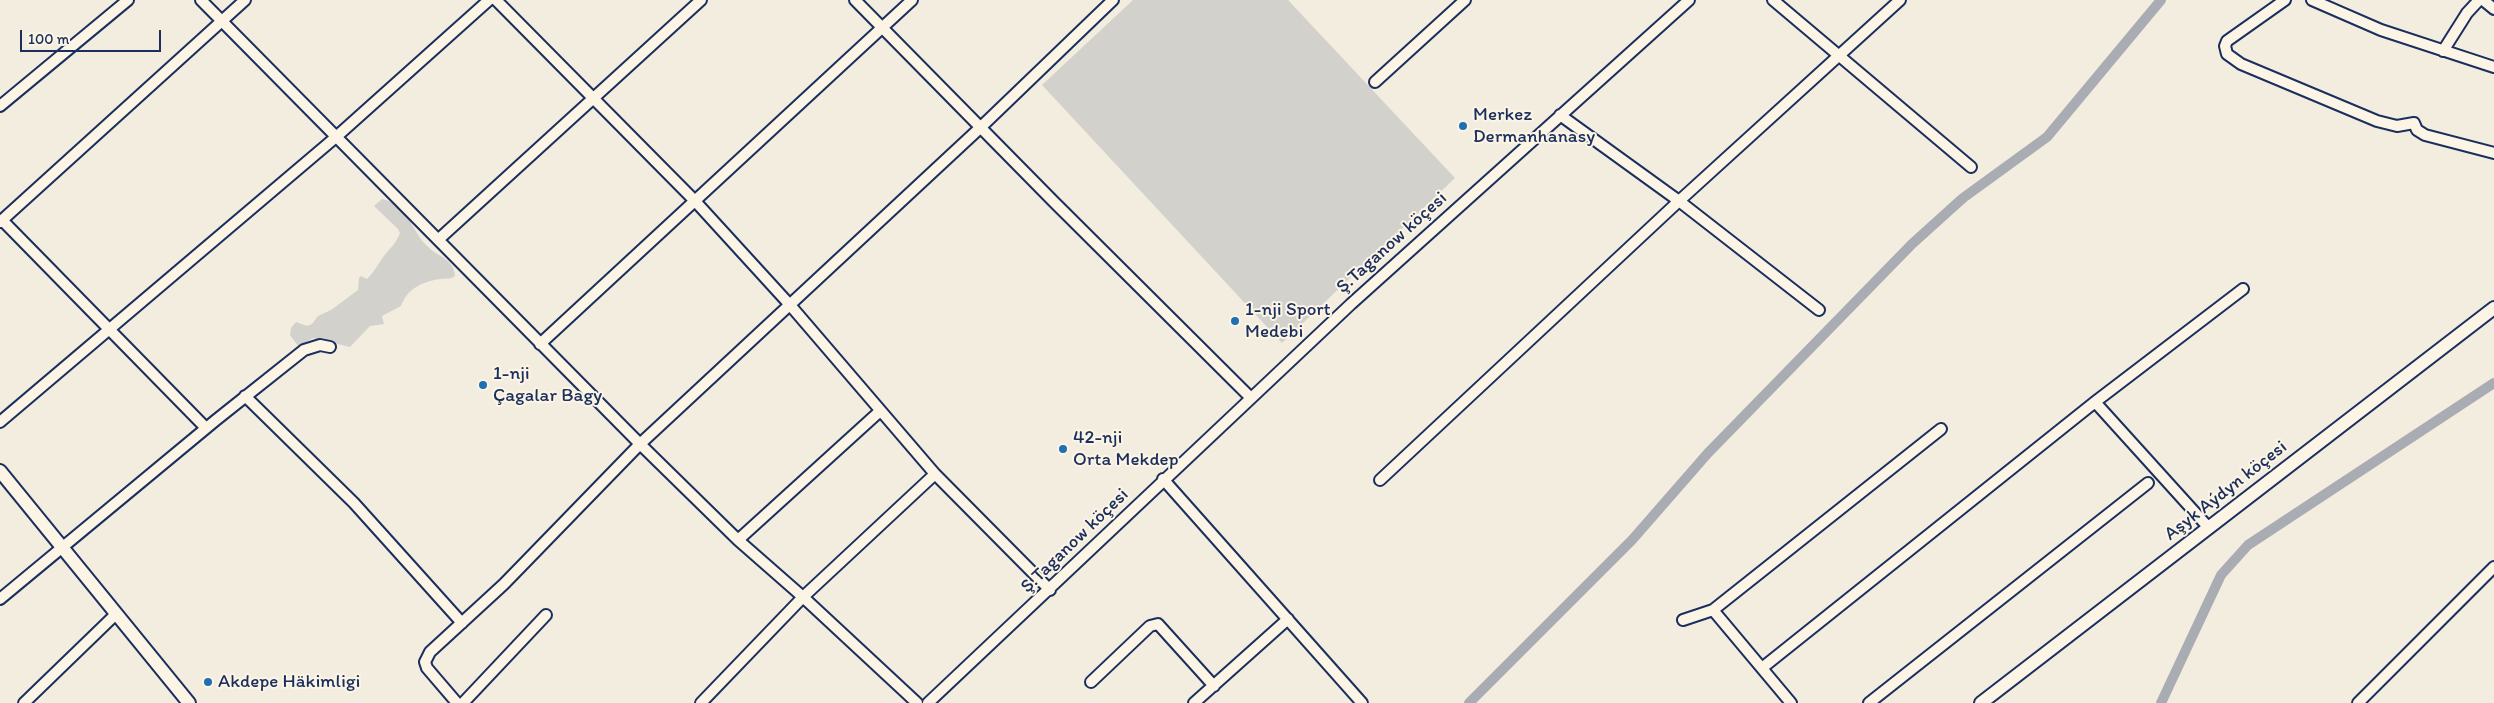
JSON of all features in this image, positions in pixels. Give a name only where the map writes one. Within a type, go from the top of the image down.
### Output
[{"type":"main road","name":"Aşyk Aýdyn köçesi","points":[[1981,703],[2494,308]]},
{"type":"main road","points":[[0,471],[189,703]]},
{"type":"street","points":[[0,106],[128,0]]},
{"type":"street","points":[[201,0],[640,444],[738,540],[804,597],[917,703]]},
{"type":"street","points":[[206,428],[1,221],[223,22],[245,0]]},
{"type":"street","points":[[0,422],[336,137],[489,0]]},
{"type":"street","points":[[496,0],[696,201],[790,305],[879,412],[935,474],[1050,590]]},
{"type":"street","points":[[439,239],[701,0]]},
{"type":"street","points":[[855,0],[1251,398]]},
{"type":"street","points":[[540,344],[912,0]]},
{"type":"street","points":[[457,703],[430,672],[425,662],[430,652],[504,584],[640,444],[981,127],[1113,0]]},
{"type":"street","points":[[1375,82],[1466,0]]},
{"type":"street","name":"Ş.Taganow köçesi","points":[[928,703],[1050,590],[1163,479],[1351,304],[1689,0]]},
{"type":"street","points":[[1773,0],[1971,167]]},
{"type":"street","points":[[1380,480],[1679,201],[1900,0]]},
{"type":"street","points":[[2285,0],[2227,40],[2225,46],[2232,59],[2276,80],[2292,84],[2377,122],[2396,126],[2414,123],[2417,130],[2425,135],[2494,153]]},
{"type":"street","points":[[2312,0],[2381,30],[2494,67]]},
{"type":"street","points":[[2443,51],[2467,12],[2479,0]]},
{"type":"street","points":[[2483,0],[2494,9]]},
{"type":"street","points":[[1560,115],[1679,201],[1819,310]]},
{"type":"street","points":[[1762,668],[2095,402],[2242,289]]},
{"type":"street","points":[[0,599],[245,396],[311,346],[330,347]]},
{"type":"street","points":[[245,396],[354,503],[462,623]]},
{"type":"street","points":[[2095,402],[2209,528]]},
{"type":"street","points":[[738,540],[879,412]]},
{"type":"street","points":[[1683,620],[1713,610],[1941,429]]},
{"type":"street","points":[[701,703],[804,597],[935,474]]},
{"type":"street","points":[[1163,479],[1362,703]]},
{"type":"street","points":[[1869,703],[2148,483]]},
{"type":"street","points":[[2358,703],[2494,567]]},
{"type":"street","points":[[1713,610],[1791,703]]},
{"type":"street","points":[[24,703],[116,614]]},
{"type":"street","points":[[463,703],[546,615]]},
{"type":"street","points":[[1194,703],[1288,619]]},
{"type":"street","points":[[1091,682],[1150,626],[1158,624],[1214,686]]},
{"type":"shaded area","points":[[1133,0],[1288,0],[1455,178],[1282,343],[1042,85]]},
{"type":"shaded area","points":[[382,199],[391,202],[403,212],[427,246],[449,262],[455,276],[427,282],[416,287],[401,306],[382,316],[384,324],[370,326],[350,347],[313,338],[298,346],[290,335],[291,328],[296,322],[307,326],[312,324],[318,316],[331,310],[358,290],[359,278],[361,276],[367,279],[397,240],[400,233],[398,229],[374,206]]},
{"type":"waterway","points":[[1469,703],[1632,540],[1708,453],[1912,244],[1963,198],[2047,137],[2161,0]]},
{"type":"waterway","points":[[2161,703],[2221,575],[2248,545],[2494,383]]},
{"type":"place","name":"Merkez Dermanhanasy","points":[[1463,126]]},
{"type":"place","name":"1-nji Sport Medebi","points":[[1235,321]]},
{"type":"place","name":"1-nji Çagalar Bagy","points":[[483,385]]},
{"type":"place","name":"42-nji Orta Mekdep","points":[[1063,449]]},
{"type":"place","name":"Akdepe Häkimligi","points":[[208,682]]}]
